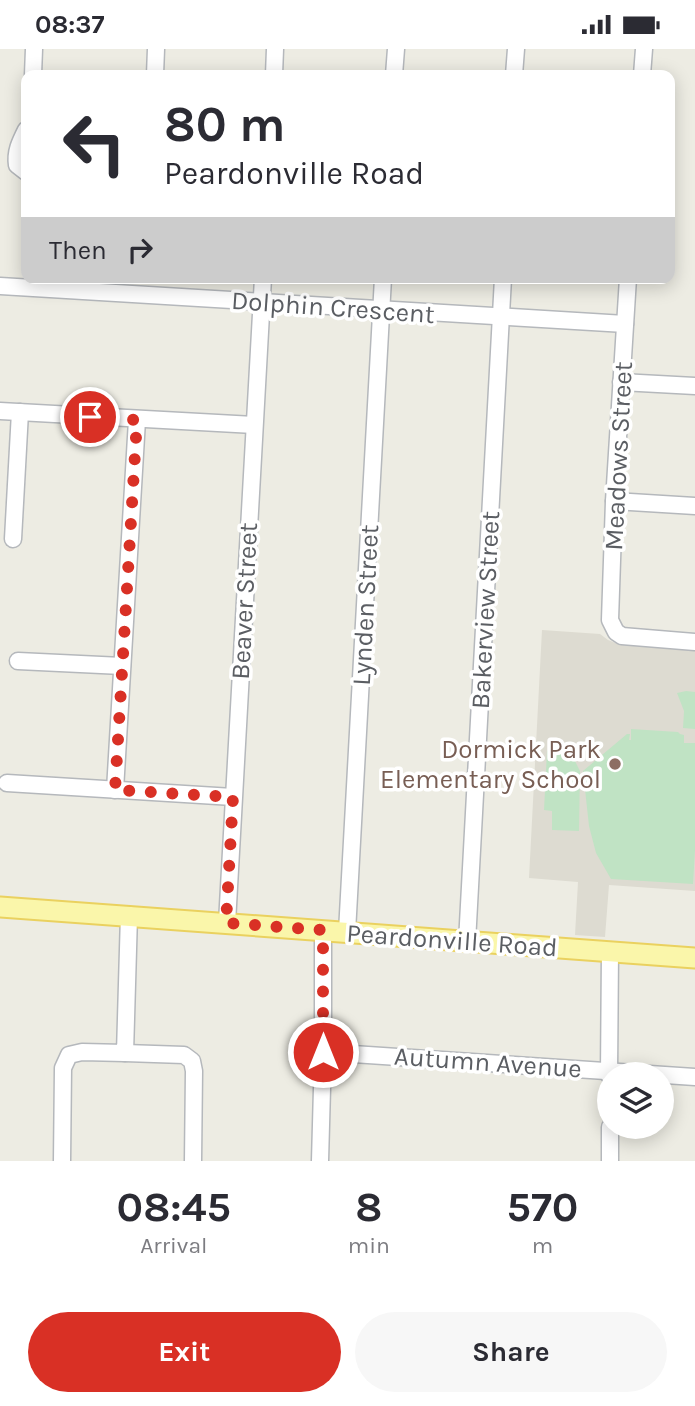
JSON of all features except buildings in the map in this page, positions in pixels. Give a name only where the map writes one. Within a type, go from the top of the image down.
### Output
[{"type":"main road","name":"Peardonville Road","points":[[0,907],[695,958]]},
{"type":"street","points":[[33,70],[34,49]]},
{"type":"street","points":[[155,70],[156,49]]},
{"type":"street","points":[[274,70],[275,49]]},
{"type":"street","points":[[394,70],[396,49]]},
{"type":"street","points":[[514,70],[516,49]]},
{"type":"street","points":[[642,70],[644,49]]},
{"type":"street","points":[[21,141],[16,157],[17,165],[21,168]]},
{"type":"street","name":"Beaver Street","points":[[226,923],[262,284]]},
{"type":"street","name":"Lynden Street","points":[[347,932],[383,284]]},
{"type":"street","name":"Bakerview Street","points":[[467,942],[503,284]]},
{"type":"street","name":"Meadows Street","points":[[628,284],[614,501],[610,620],[616,632],[629,638],[695,642]]},
{"type":"street","name":"Dolphin Crescent","points":[[0,286],[143,286],[261,303],[625,324]]},
{"type":"street","points":[[621,382],[695,386]]},
{"type":"street","points":[[0,411],[254,425]]},
{"type":"street","points":[[13,539],[20,412]]},
{"type":"street","points":[[115,790],[137,420]]},
{"type":"street","points":[[614,501],[695,506]]},
{"type":"street","points":[[18,661],[122,667]]},
{"type":"street","points":[[7,783],[233,797]]},
{"type":"street","points":[[125,1053],[129,915]]},
{"type":"street","points":[[320,1161],[323,930]]},
{"type":"street","points":[[609,1062],[610,951]]},
{"type":"street","points":[[62,1161],[63,1068],[69,1055],[82,1052],[184,1055],[192,1061],[193,1161]]},
{"type":"street","name":"Autumn Avenue","points":[[323,1052],[597,1071]]},
{"type":"street","name":"Autumn Avenue","points":[[674,1076],[695,1077]]},
{"type":"street","points":[[610,1139],[610,1161]]},
{"type":"shaded area","name":"Dormick Park Elementary School","points":[[542,630],[600,634],[618,644],[695,649],[695,891],[609,885],[605,937],[575,935],[578,882],[529,878]]},
{"type":"green space","points":[[695,692],[695,729],[683,728],[684,711],[677,693]]},
{"type":"green space","points":[[631,729],[678,732],[684,735],[684,743],[695,743],[693,884],[611,879],[596,853],[589,826],[583,771],[627,734],[630,734],[631,740]]},
{"type":"green space","points":[[559,740],[572,755],[580,771],[579,831],[552,830],[552,811],[544,810],[547,751]]},
{"type":"place","name":"Dormick Park Elementary School","points":[[615,764]]},
{"type":"route","points":[[90,417],[137,420],[115,790],[233,797],[226,923],[323,930],[323,1052]]}]
